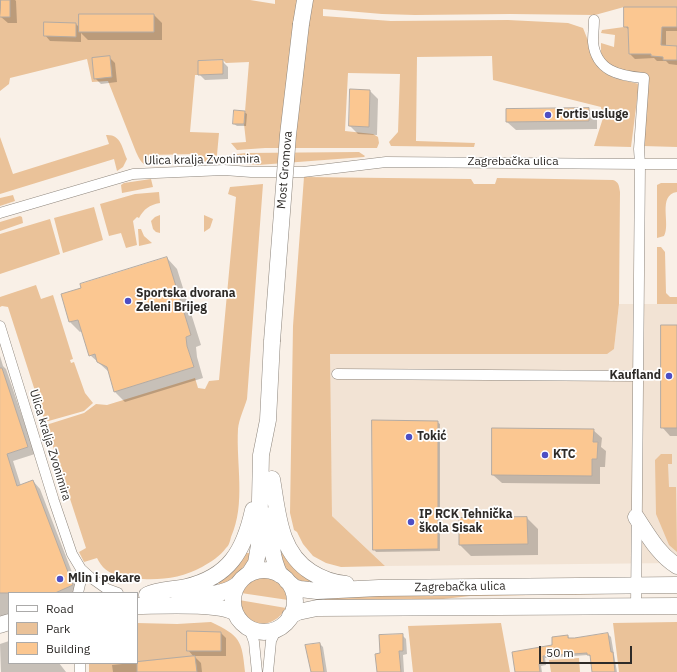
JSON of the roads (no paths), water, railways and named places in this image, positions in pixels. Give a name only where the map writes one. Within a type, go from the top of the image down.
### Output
[{"type":"main road","name":"Most Gromova","points":[[266,484],[272,443],[268,420],[272,341],[288,135],[305,0]]},
{"type":"main road","points":[[249,574],[256,563],[258,556],[266,484]]},
{"type":"main road","points":[[140,599],[225,608],[232,610],[241,622],[249,628],[263,632],[277,628],[285,623],[294,607],[294,598],[292,589],[275,565],[271,545],[266,484]]},
{"type":"main road","points":[[266,484],[280,529],[289,550],[303,566],[326,579],[341,583],[379,588]]},
{"type":"main road","points":[[140,599],[155,591],[194,585],[217,575],[227,567],[238,553],[243,543],[247,534],[254,506],[266,484]]},
{"type":"main road","points":[[636,517],[658,550],[677,566]]},
{"type":"main road","points":[[235,613],[233,604],[234,594],[241,580],[249,574],[265,570],[283,578]]},
{"type":"main road","name":"Zagrebačka ulica","points":[[283,578],[294,587],[308,590],[677,584]]},
{"type":"main road","points":[[140,599],[216,594],[230,590],[238,585]]},
{"type":"main road","name":"Zagrebačka ulica","points":[[290,616],[298,612],[317,608],[677,606]]},
{"type":"street","points":[[594,20],[593,42],[596,53],[603,65],[616,73],[628,77],[644,78],[639,149],[636,607]]},
{"type":"street","name":"Zagrebačka ulica","points":[[386,162],[677,164]]},
{"type":"street","name":"Ulica kralja Zvonimira","points":[[0,213],[133,174],[224,170],[251,172],[303,172],[386,162]]},
{"type":"street","name":"Ulica kralja Zvonimira","points":[[0,326],[56,509],[72,554],[81,569],[98,584],[115,592]]},
{"type":"street","points":[[337,374],[638,376]]},
{"type":"street","points":[[78,592],[81,580],[81,569]]},
{"type":"street","points":[[249,628],[254,642],[257,672]]},
{"type":"street","points":[[268,672],[272,641],[277,628]]},
{"type":"place","name":"Fortis usluge","points":[[548,115]]},
{"type":"place","name":"Sportska dvorana Zeleni Brijeg","points":[[128,301]]},
{"type":"place","name":"Kaufland","points":[[669,376]]},
{"type":"place","name":"Tokić","points":[[409,437]]},
{"type":"place","name":"KTC","points":[[545,455]]},
{"type":"place","name":"IP RCK Tehnička škola Sisak","points":[[411,522]]},
{"type":"place","name":"Mlin i pekare","points":[[60,579]]}]
